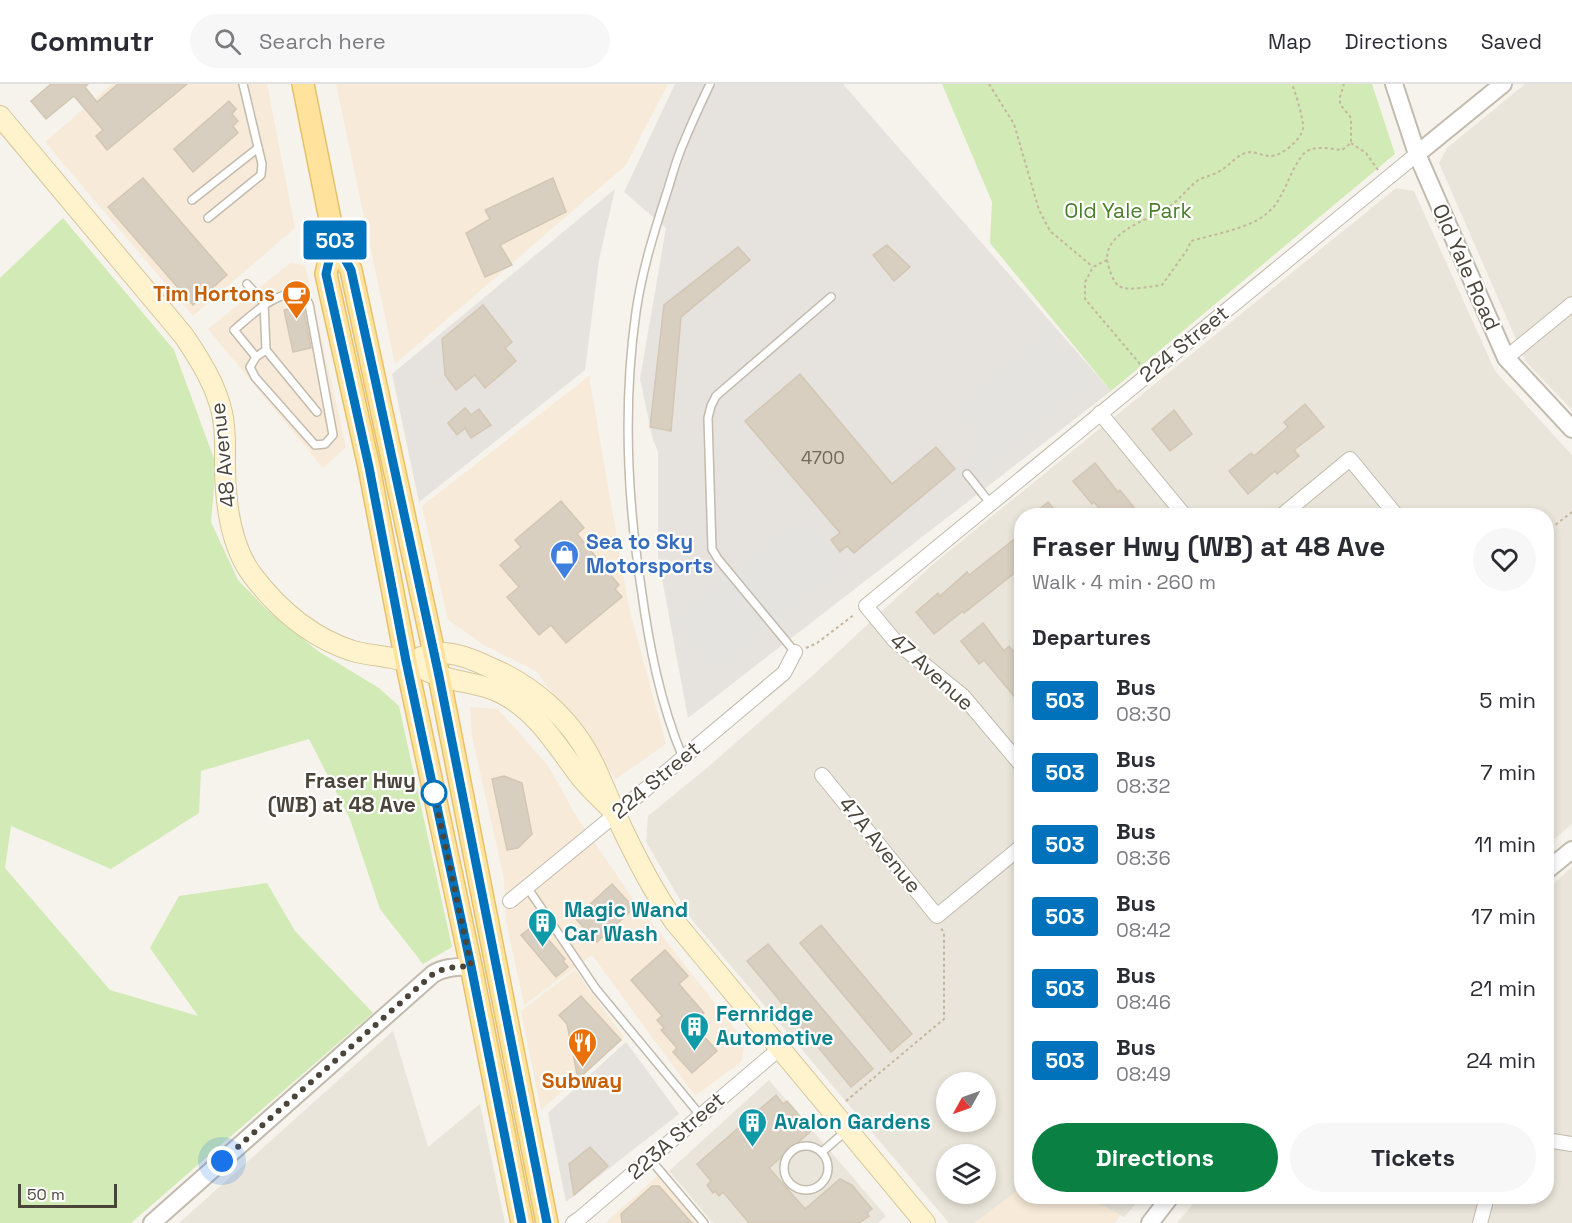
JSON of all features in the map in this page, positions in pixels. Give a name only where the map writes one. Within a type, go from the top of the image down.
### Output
[{"type":"main road","points":[[303,84],[334,239],[351,270],[439,676],[548,1223]]},
{"type":"main road","name":"48 Avenue","points":[[0,116],[184,336],[204,367],[222,413],[226,492],[232,529],[251,574],[289,615],[316,635],[353,651],[406,661],[439,676],[478,684],[502,693],[535,718],[550,734],[577,772],[616,814]]},
{"type":"main road","points":[[334,239],[326,274],[369,467],[406,661],[471,966],[522,1223]]},
{"type":"main road","name":"48 Avenue","points":[[406,661],[434,653],[453,655],[480,663],[506,674],[546,702],[561,717],[592,761],[664,908],[925,1223]]},
{"type":"street","name":"Old Yale Road","points":[[1394,84],[1417,154],[1506,358],[1572,429]]},
{"type":"street","name":"224 Street","points":[[866,606],[1503,84]]},
{"type":"street","points":[[1506,358],[1572,304]]},
{"type":"street","points":[[1100,413],[1178,508]]},
{"type":"street","points":[[1291,508],[1350,459],[1390,508]]},
{"type":"street","name":"47 Avenue","points":[[866,606],[894,641],[963,696],[1014,757]]},
{"type":"street","name":"224 Street","points":[[510,901],[784,673],[795,652]]},
{"type":"street","name":"47A Avenue","points":[[822,775],[937,916]]},
{"type":"street","points":[[1554,865],[1572,850]]},
{"type":"street","points":[[937,916],[1014,853]]},
{"type":"street","points":[[152,1223],[433,974],[448,968],[471,966]]},
{"type":"street","name":"223A Street","points":[[573,1223],[779,1049]]},
{"type":"street","points":[[1554,1141],[1572,1143]]},
{"type":"street","points":[[1149,1223],[1164,1204]]},
{"type":"street","points":[[1480,1223],[1485,1204]]},
{"type":"lane","points":[[208,218],[261,175],[262,164],[243,84]]},
{"type":"lane","points":[[683,758],[662,696],[647,628],[636,560],[629,484],[628,393],[636,311],[651,239],[683,143],[710,84]]},
{"type":"lane","points":[[192,200],[258,148]]},
{"type":"lane","points":[[248,284],[264,303],[266,350],[317,412]]},
{"type":"lane","points":[[256,357],[234,330],[264,303],[294,292],[303,294],[309,304],[333,435],[325,444],[315,445],[255,377],[250,367],[256,357],[266,350]]},
{"type":"lane","points":[[795,652],[712,549],[708,418],[716,396],[831,297]]},
{"type":"lane","points":[[967,474],[990,503]]},
{"type":"lane","points":[[527,887],[596,989],[700,1116]]},
{"type":"lane","points":[[822,1152],[847,1130]]},
{"type":"lane","points":[[802,1146],[810,1146],[822,1152],[828,1165],[828,1172],[821,1184],[809,1190],[794,1187],[785,1175],[785,1160],[789,1153],[802,1146]]},
{"type":"lane","points":[[650,1159],[704,1223]]},
{"type":"path","points":[[989,84],[1014,124],[1039,210],[1050,231],[1093,267]]},
{"type":"path","points":[[1292,84],[1303,128],[1300,135],[1282,153],[1272,157],[1248,152],[1240,155],[1217,173],[1202,178],[1170,206],[1122,233],[1112,243],[1107,260],[1119,286],[1126,288],[1162,285],[1191,241],[1255,222],[1266,214],[1280,198],[1304,153],[1318,148],[1342,150],[1351,143]]},
{"type":"path","points":[[1344,84],[1340,104],[1351,118],[1351,143]]},
{"type":"path","points":[[1351,143],[1366,153],[1385,180]]},
{"type":"path","points":[[1107,260],[1093,267],[1085,282],[1085,299],[1148,374]]},
{"type":"path","points":[[1554,526],[1572,512]]},
{"type":"path","points":[[795,652],[817,643],[866,606]]},
{"type":"path","points":[[833,1113],[944,1019],[944,933],[937,916]]},
{"type":"shaded area","points":[[112,84],[267,84],[295,228],[193,316],[45,142]]},
{"type":"shaded area","points":[[336,84],[668,84],[626,165],[395,364]]},
{"type":"shaded area","points":[[675,84],[843,84],[1111,391],[688,718],[658,557],[658,451],[653,440],[640,379],[666,228],[624,192]]},
{"type":"shaded area","points":[[1525,84],[1572,84],[1572,410],[1526,362],[1439,163],[1447,148]]},
{"type":"shaded area","points":[[1396,188],[1414,191],[1495,371],[1572,455],[1572,824],[1554,839],[1554,508],[1014,508],[1014,1193],[975,1223],[949,1223],[692,920],[646,842],[648,816],[812,676],[932,565]]},
{"type":"shaded area","points":[[615,189],[599,260],[585,370],[419,502],[392,374]]},
{"type":"shaded area","points":[[290,263],[305,265],[346,447],[323,468],[208,329]]},
{"type":"shaded area","points":[[1049,328],[1094,382],[978,478],[964,463],[977,437],[954,407]]},
{"type":"shaded area","points":[[589,376],[629,608],[666,744],[616,779],[536,671],[484,645],[448,620],[422,506]]},
{"type":"shaded area","points":[[802,513],[846,568],[716,674],[672,620]]},
{"type":"shaded area","points":[[470,707],[498,709],[549,767],[575,814],[631,896],[745,1042],[741,1062],[695,1096],[592,955],[524,1005],[506,921],[504,879],[472,736]]},
{"type":"shaded area","points":[[1572,867],[1572,1223],[1177,1223],[1193,1204],[1554,1204],[1554,884]]},
{"type":"shaded area","points":[[575,970],[624,1037],[541,1110],[521,1011]]},
{"type":"shaded area","points":[[393,1031],[428,1147],[480,1104],[505,1223],[179,1223]]},
{"type":"shaded area","points":[[626,1042],[679,1114],[566,1202],[548,1113]]},
{"type":"shaded area","points":[[769,1080],[886,1216],[878,1223],[713,1223],[669,1171]]},
{"type":"shaded area","points":[[665,1169],[708,1223],[605,1223]]},
{"type":"shaded area","points":[[1014,1193],[1014,1204],[1099,1204],[1120,1215],[1115,1223],[975,1223]]},
{"type":"shaded area","points":[[1099,1204],[1136,1204],[1124,1217]]},
{"type":"green space","name":"Old Yale Park","points":[[942,84],[1372,84],[1395,154],[1111,391],[990,243],[992,202]]},
{"type":"green space","points":[[63,218],[174,350],[216,464],[211,522],[238,580],[267,610],[318,651],[379,688],[399,706],[452,947],[423,964],[380,909],[350,819],[309,739],[201,771],[199,813],[111,869],[11,826],[5,868],[110,990],[198,1016],[150,948],[179,896],[267,883],[295,931],[373,1013],[131,1223],[0,1223],[0,278]]},
{"type":"building","points":[[51,84],[88,84],[85,87],[97,102],[118,84],[187,84],[107,150],[96,136],[103,130],[74,96],[46,119],[31,101]]},
{"type":"building","points":[[229,101],[236,109],[232,114],[238,121],[233,126],[238,133],[193,172],[174,149]]},
{"type":"building","points":[[143,178],[227,275],[193,305],[108,207]]},
{"type":"building","points":[[553,178],[566,212],[500,245],[512,265],[485,277],[466,233],[490,219],[485,210]]},
{"type":"building","points":[[887,245],[910,267],[894,281],[873,255]]},
{"type":"building","points":[[738,247],[750,260],[681,317],[671,431],[650,427],[664,305]]},
{"type":"building","points":[[483,305],[512,342],[505,348],[516,361],[485,388],[475,375],[456,390],[445,375],[442,339]]},
{"type":"building","points":[[303,306],[311,348],[293,352],[284,310]]},
{"type":"building","points":[[800,374],[892,484],[936,447],[955,469],[854,553],[847,546],[840,552],[831,540],[840,533],[745,421]]},
{"type":"building","points":[[1305,404],[1324,427],[1294,450],[1299,456],[1277,474],[1275,471],[1248,494],[1229,471],[1251,453],[1254,456],[1288,427],[1284,422]]},
{"type":"building","points":[[465,408],[471,415],[479,409],[491,425],[471,438],[465,428],[457,435],[448,423]]},
{"type":"building","points":[[1174,410],[1192,434],[1170,451],[1152,429]]},
{"type":"building","points":[[1095,463],[1118,492],[1120,490],[1135,508],[1099,508],[1094,502],[1092,504],[1073,481]]},
{"type":"building","points":[[561,501],[584,528],[577,534],[619,585],[615,589],[622,597],[566,643],[551,625],[539,635],[507,597],[519,587],[500,565],[521,547],[515,540]]},
{"type":"building","points":[[1048,502],[1053,508],[1041,508]]},
{"type":"building","points":[[1014,539],[1014,573],[934,634],[916,612],[938,593],[940,596],[967,572],[969,575]]},
{"type":"building","points":[[983,623],[1004,651],[1009,646],[1014,652],[1014,696],[984,660],[979,664],[961,641]]},
{"type":"building","points":[[504,776],[522,783],[532,834],[518,848],[507,850],[492,779]]},
{"type":"building","points":[[612,884],[634,908],[597,942],[575,918]]},
{"type":"building","name":"Magic Wand Car Wash","points":[[535,924],[565,959],[563,961],[568,967],[556,977],[521,935]]},
{"type":"building","points":[[821,925],[912,1034],[891,1052],[800,943]]},
{"type":"building","points":[[768,944],[873,1069],[851,1087],[747,961]]},
{"type":"building","points":[[665,950],[688,976],[679,984],[704,1013],[692,1023],[717,1051],[692,1073],[673,1052],[677,1048],[661,1030],[664,1028],[657,1020],[662,1016],[631,980]]},
{"type":"building","points":[[581,996],[621,1040],[578,1079],[567,1024],[559,1015]]},
{"type":"building","name":"Avalon Gardens","points":[[776,1095],[783,1104],[787,1101],[806,1123],[803,1125],[810,1132],[769,1168],[805,1209],[840,1179],[852,1185],[872,1209],[867,1213],[869,1216],[859,1223],[749,1223],[723,1192],[719,1196],[715,1191],[713,1193],[707,1185],[711,1181],[697,1164]]},
{"type":"building","points":[[590,1147],[608,1166],[574,1195],[569,1164]]},
{"type":"building","points":[[652,1186],[659,1186],[692,1223],[622,1223],[621,1214]]},
{"type":"bus line","name":"503","points":[[522,1223],[471,966],[406,661],[369,467],[326,274],[334,239],[351,270],[375,379],[439,676],[547,1223]]},
{"type":"place","name":"Tim Hortons","points":[[296,320]]},
{"type":"place","name":"Sea to Sky Motorsports","points":[[565,580]]},
{"type":"place","name":"Fraser Hwy (WB) at 48 Ave","points":[[434,793]]},
{"type":"place","name":"Magic Wand Car Wash","points":[[543,948]]},
{"type":"place","name":"Fernridge Automotive","points":[[695,1052]]},
{"type":"place","name":"Subway","points":[[582,1068]]},
{"type":"place","name":"Avalon Gardens","points":[[753,1148]]},
{"type":"route","points":[[222,1161],[433,974],[448,968],[471,966],[433,788],[434,793]]}]
